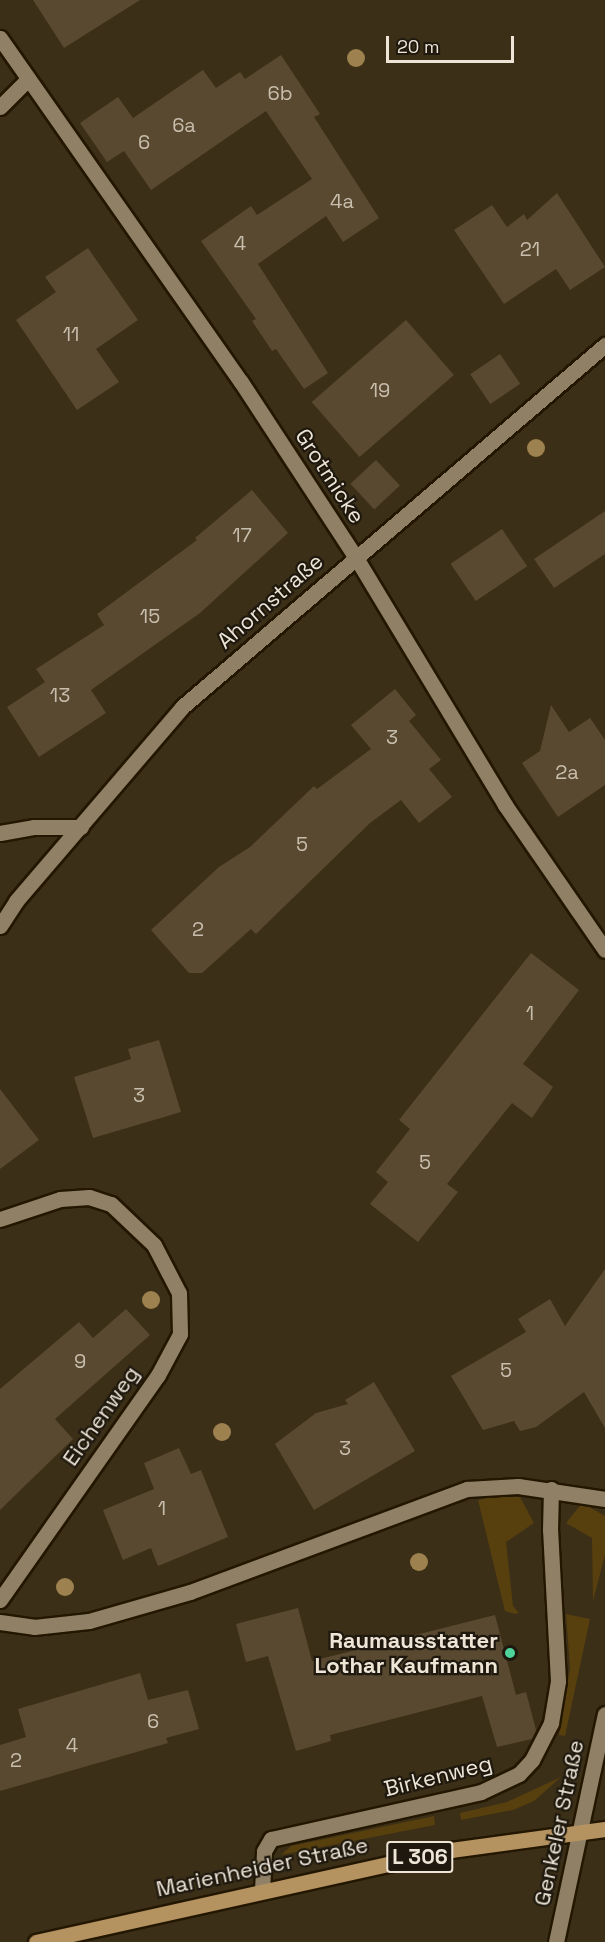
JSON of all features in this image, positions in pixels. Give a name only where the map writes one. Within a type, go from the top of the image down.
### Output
[{"type":"main road","name":"Marienheider Straße","points":[[36,1942],[262,1890],[451,1850],[605,1829]]},
{"type":"street","name":"Grotmicke","points":[[0,38],[241,382],[355,556],[505,805],[605,950]]},
{"type":"street","points":[[0,107],[28,79]]},
{"type":"street","name":"Ahornstraße","points":[[0,926],[16,901],[182,707],[355,556],[605,345]]},
{"type":"street","points":[[0,833],[34,827],[81,827]]},
{"type":"street","name":"Eichenweg","points":[[0,1219],[60,1199],[89,1197],[111,1204],[154,1245],[179,1293],[180,1334],[158,1375],[0,1600]]},
{"type":"street","points":[[0,1622],[34,1627],[89,1622],[190,1592],[467,1490],[519,1486],[551,1489],[605,1499]]},
{"type":"street","name":"Birkenweg","points":[[262,1890],[264,1851],[272,1839],[481,1792],[519,1774],[532,1760],[551,1723],[558,1681],[550,1530],[551,1489]]},
{"type":"street","name":"Genkeler Straße","points":[[556,1942],[605,1714]]},
{"type":"shaded area","points":[[497,1496],[520,1497],[534,1523],[506,1542],[513,1606],[519,1613],[515,1614],[505,1611],[478,1500]]},
{"type":"shaded area","points":[[582,1503],[605,1516],[605,1555],[593,1601],[592,1538],[566,1523]]},
{"type":"shaded area","points":[[566,1614],[590,1619],[565,1736],[559,1735],[570,1668]]},
{"type":"shaded area","points":[[561,1777],[534,1801],[513,1810],[461,1820],[460,1813],[507,1802]]},
{"type":"shaded area","points":[[434,1816],[435,1825],[281,1855],[291,1846]]},
{"type":"building","points":[[33,0],[140,0],[64,48]]},
{"type":"building","points":[[281,55],[320,114],[314,117],[379,218],[343,242],[326,216],[258,264],[328,373],[304,389],[276,349],[272,351],[252,321],[256,319],[201,241],[251,206],[257,215],[312,179],[266,111],[151,190],[124,151],[107,162],[80,123],[118,97],[133,118],[203,70],[216,88],[240,72],[245,79]]},
{"type":"building","points":[[557,193],[605,267],[570,290],[556,269],[504,304],[454,230],[492,205],[507,227],[524,214],[527,220]]},
{"type":"building","points":[[88,248],[138,320],[96,349],[119,382],[77,410],[16,320],[56,292],[45,277]]},
{"type":"building","points":[[406,320],[454,375],[360,457],[312,402]]},
{"type":"building","points":[[500,354],[520,384],[490,404],[470,374]]},
{"type":"building","points":[[376,460],[400,486],[374,509],[350,484]]},
{"type":"building","points":[[252,490],[288,533],[200,613],[91,690],[106,713],[39,757],[7,707],[45,682],[36,669],[104,625],[97,614],[197,540],[195,538]]},
{"type":"building","points":[[605,511],[605,554],[554,588],[534,559]]},
{"type":"building","points":[[502,529],[527,566],[476,601],[451,564]]},
{"type":"building","points":[[395,689],[416,715],[409,721],[441,760],[429,769],[452,797],[419,823],[401,800],[370,823],[256,934],[251,929],[202,973],[189,973],[151,930],[219,867],[250,847],[314,786],[317,789],[371,749],[351,725]]},
{"type":"building","points":[[551,705],[569,732],[590,718],[605,740],[605,785],[558,817],[522,763],[540,751]]},
{"type":"building","points":[[531,953],[579,990],[523,1064],[553,1087],[532,1118],[512,1103],[447,1184],[458,1192],[418,1242],[370,1204],[388,1182],[376,1172],[410,1129],[399,1120]]},
{"type":"building","points":[[159,1040],[181,1112],[93,1138],[74,1077],[131,1059],[128,1049]]},
{"type":"building","points":[[0,1089],[39,1140],[0,1169]]},
{"type":"building","points":[[605,1269],[605,1428],[584,1392],[536,1427],[520,1431],[514,1421],[483,1430],[451,1376],[526,1332],[518,1319],[550,1299],[565,1326]]},
{"type":"building","points":[[126,1309],[150,1335],[55,1419],[73,1439],[0,1510],[0,1389],[79,1322],[93,1338]]},
{"type":"building","points":[[374,1382],[415,1451],[314,1510],[275,1444],[316,1413],[348,1404],[345,1400]]},
{"type":"building","points":[[179,1448],[191,1474],[201,1470],[228,1537],[158,1566],[151,1548],[123,1560],[103,1510],[154,1489],[144,1463]]},
{"type":"building","points":[[298,1608],[312,1661],[495,1615],[516,1695],[526,1692],[536,1730],[532,1739],[497,1747],[482,1696],[330,1735],[331,1741],[296,1751],[268,1656],[246,1662],[236,1624]]},
{"type":"building","points":[[140,1673],[148,1700],[188,1690],[199,1729],[166,1738],[168,1743],[0,1791],[0,1745],[26,1737],[18,1709]]},
{"type":"place","name":"Raumausstatter Lothar Kaufmann","points":[[510,1653]]}]
